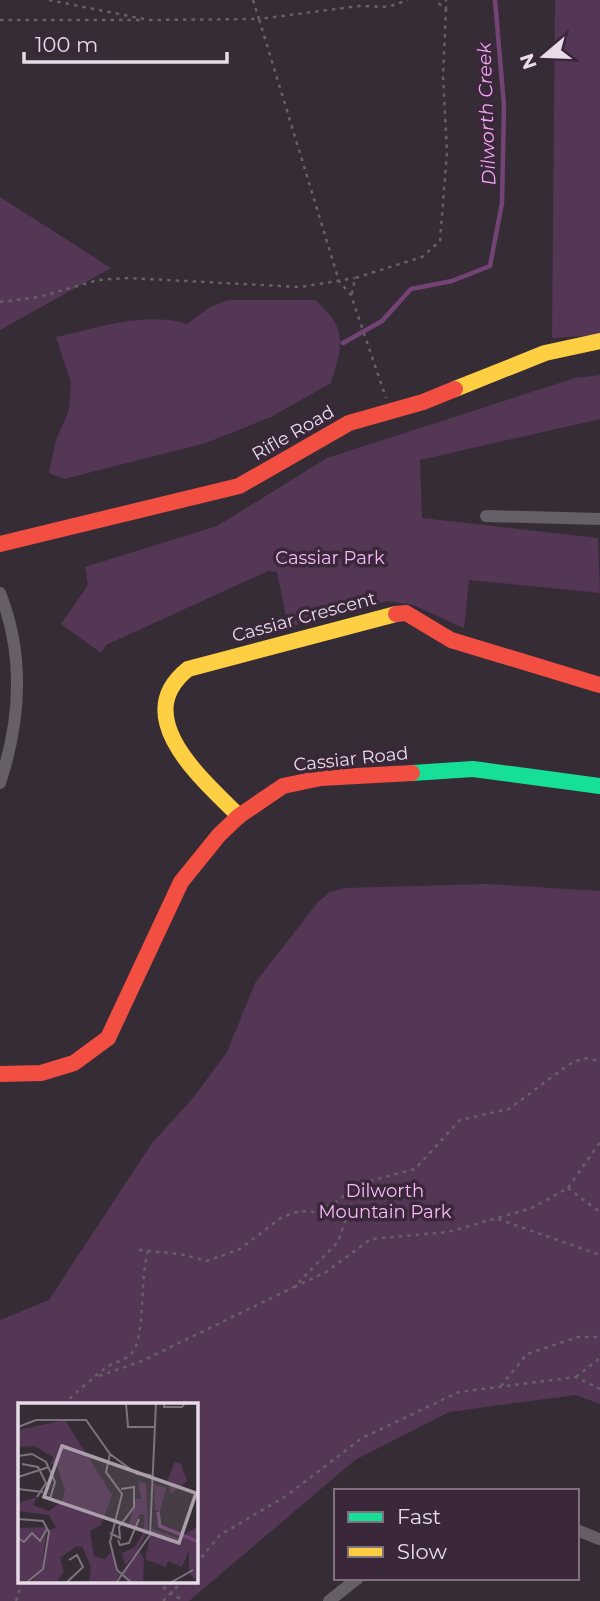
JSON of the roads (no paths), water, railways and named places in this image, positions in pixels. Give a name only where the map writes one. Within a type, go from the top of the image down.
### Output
[{"type":"street","name":"Rifle Road","points":[[0,544],[239,486],[349,423],[423,402],[545,353],[600,341]]},
{"type":"street","points":[[486,516],[600,519]]},
{"type":"street","points":[[0,593],[17,650],[19,700],[0,783]]},
{"type":"street","name":"Cassiar Crescent","points":[[239,816],[179,752],[168,732],[166,704],[172,684],[188,668],[382,615],[406,613],[451,640],[600,685]]},
{"type":"street","name":"Cassiar Road","points":[[0,1074],[41,1073],[74,1063],[108,1038],[181,882],[219,835],[239,816],[283,786],[321,778],[473,769],[600,786]]},
{"type":"street","points":[[579,1531],[599,1539]]},
{"type":"street","points":[[330,1601],[356,1580]]},
{"type":"waterway","name":"Dilworth Creek","points":[[343,343],[382,321],[411,289],[452,281],[490,266],[502,203],[504,106],[495,0]]},
{"type":"park label","name":"Cassiar Park","points":[[330,558]]},
{"type":"park label","name":"Dilworth Mountain Park","points":[[385,1201]]}]
